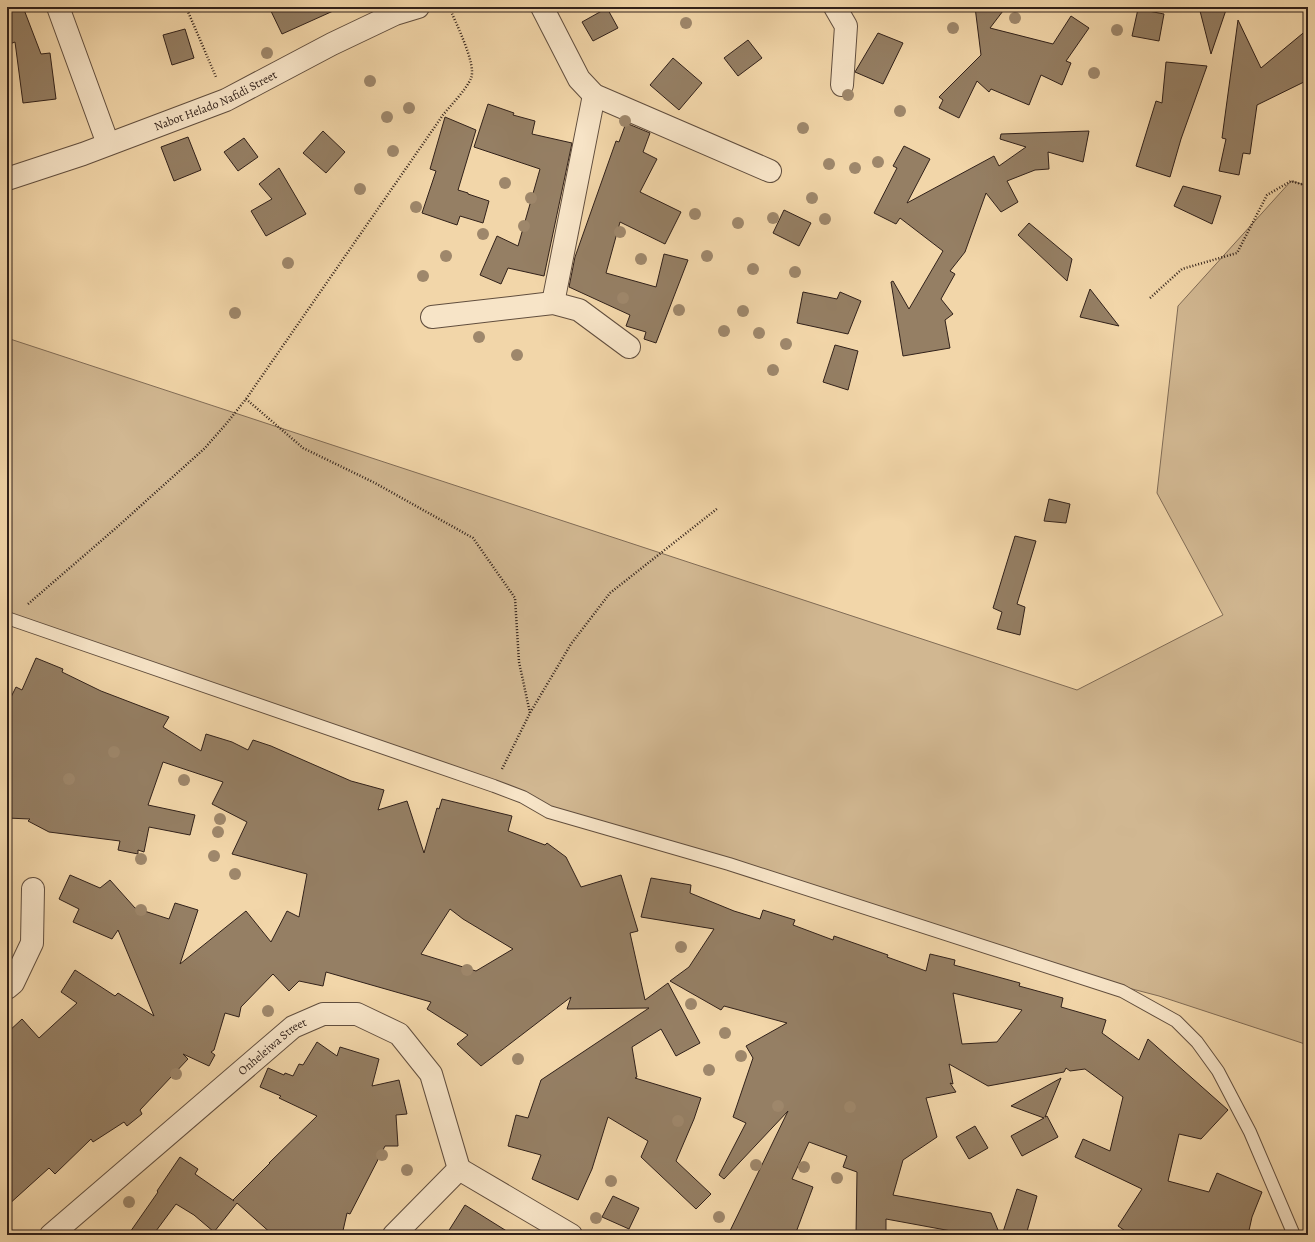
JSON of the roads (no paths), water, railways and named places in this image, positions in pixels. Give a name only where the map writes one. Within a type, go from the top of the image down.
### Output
[{"type":"street","points":[[58,7],[108,144]]},
{"type":"street","name":"Nabot Helado Nafidi Street","points":[[7,179],[83,154],[226,100],[393,10],[418,7]]},
{"type":"street","points":[[542,7],[579,79],[594,95],[770,171]]},
{"type":"street","points":[[835,7],[846,26],[842,85]]},
{"type":"street","points":[[553,303],[594,95]]},
{"type":"street","points":[[432,316],[553,303],[579,310],[629,347]]},
{"type":"street","points":[[7,988],[13,983],[32,942],[33,889]]},
{"type":"street","name":"Onheleiwa Street","points":[[51,1235],[293,1027],[323,1014],[357,1014],[399,1034],[431,1074],[459,1169]]},
{"type":"street","points":[[394,1235],[459,1169],[571,1235]]},
{"type":"lane","points":[[8,619],[494,786],[523,797],[549,812],[729,864],[1122,991],[1176,1021],[1197,1042],[1218,1071],[1250,1132],[1294,1235]]}]
